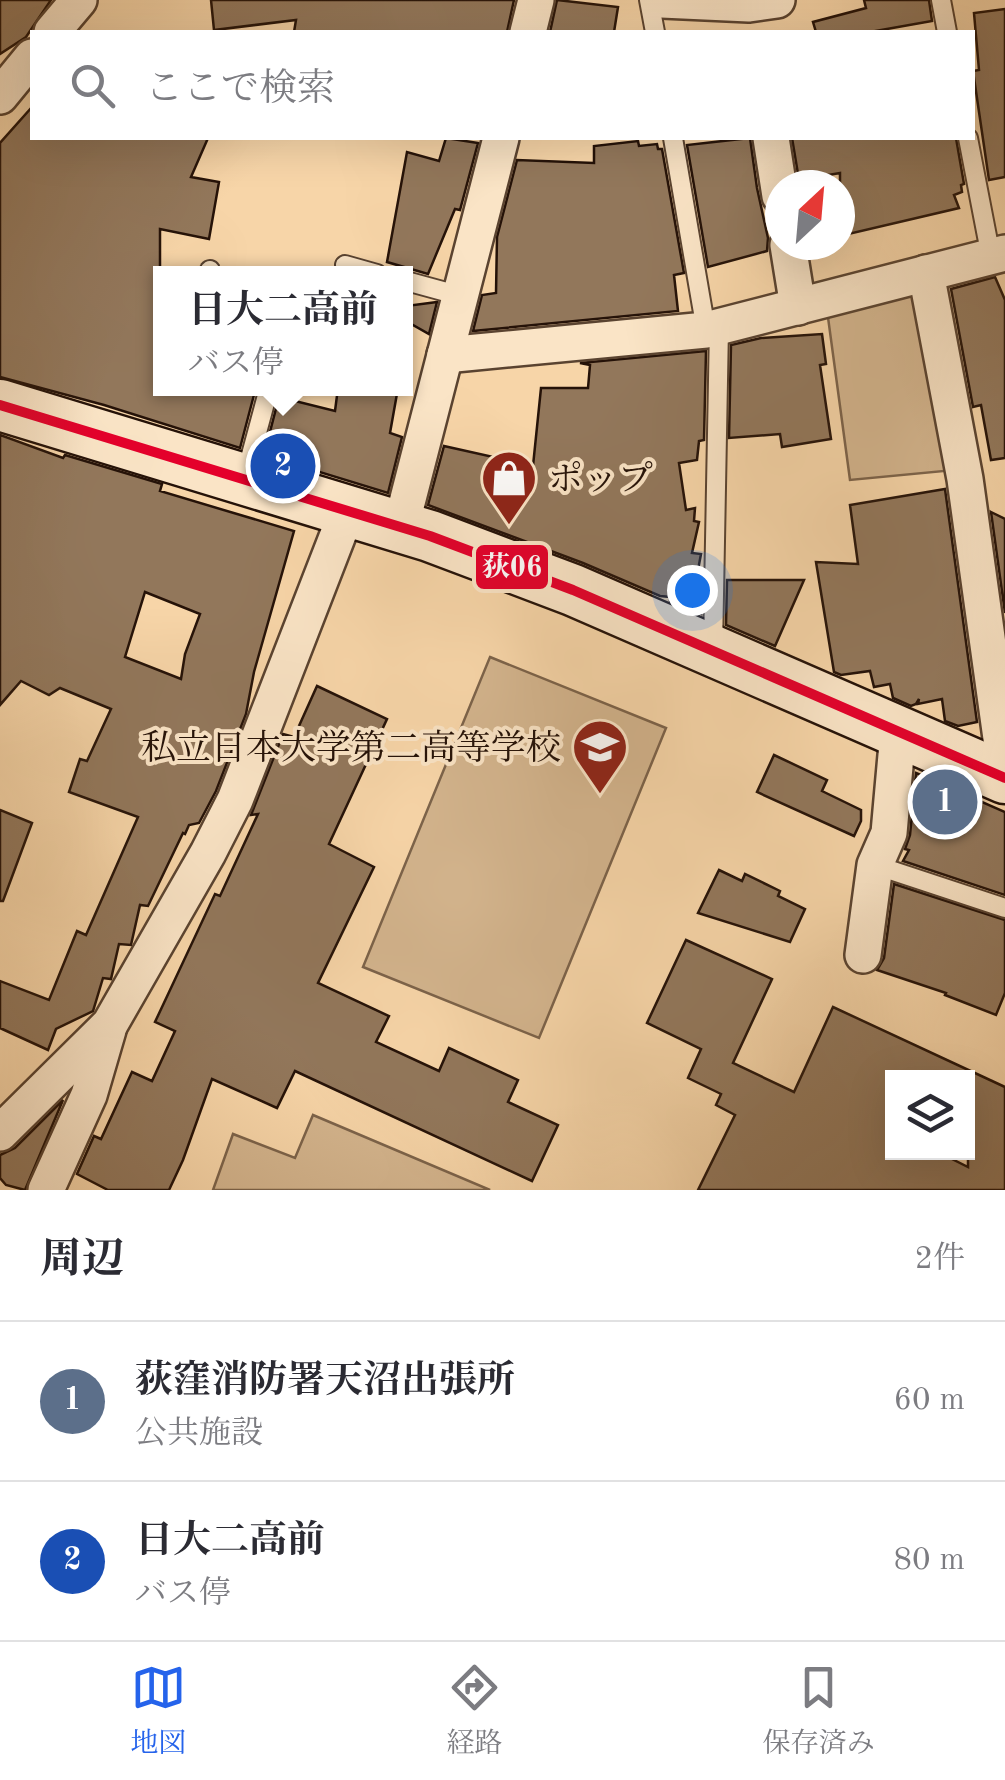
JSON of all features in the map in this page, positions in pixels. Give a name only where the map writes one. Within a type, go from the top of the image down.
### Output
[{"type":"street","points":[[54,30],[79,0]]},
{"type":"street","points":[[528,30],[536,0]]},
{"type":"street","points":[[662,0],[760,12]]},
{"type":"street","points":[[0,96],[30,59]]},
{"type":"street","points":[[402,526],[500,140]]},
{"type":"street","points":[[770,140],[776,170]]},
{"type":"street","points":[[446,355],[712,329],[998,255]]},
{"type":"street","points":[[790,260],[798,307]]},
{"type":"street","points":[[926,274],[966,479],[1005,768]]},
{"type":"street","points":[[0,405],[402,526],[573,590],[1005,778]]},
{"type":"street","points":[[46,1190],[89,1095],[110,1024],[236,800],[348,509]]},
{"type":"street","points":[[863,955],[876,864],[889,832],[898,733]]},
{"type":"street","points":[[0,1134],[110,1024]]},
{"type":"lane","points":[[649,0],[654,30]]},
{"type":"lane","points":[[941,0],[947,30]]},
{"type":"lane","points":[[672,140],[712,329],[713,654]]},
{"type":"lane","points":[[969,140],[998,255]]},
{"type":"lane","points":[[413,283],[461,296]]},
{"type":"lane","points":[[245,478],[267,396]]},
{"type":"lane","points":[[876,864],[1005,908]]},
{"type":"shaded area","points":[[918,284],[955,470],[850,480],[827,310]]},
{"type":"shaded area","points":[[490,657],[666,728],[539,1038],[363,967]]},
{"type":"shaded area","points":[[313,1115],[490,1190],[213,1190],[233,1134],[295,1158]]},
{"type":"building","points":[[0,0],[51,0],[26,37],[0,54]]},
{"type":"building","points":[[211,0],[514,0],[507,30],[294,30],[296,20],[214,30]]},
{"type":"building","points":[[557,0],[618,7],[614,30],[550,30]]},
{"type":"building","points":[[864,0],[929,0],[932,21],[881,30],[815,30],[813,22],[866,8]]},
{"type":"building","points":[[1005,9],[1005,177],[989,180],[975,85],[975,71],[979,70],[974,13]]},
{"type":"building","points":[[30,109],[30,140],[207,140],[191,177],[219,182],[209,239],[160,229],[160,266],[153,266],[153,396],[254,396],[240,448],[0,377],[0,143]]},
{"type":"building","points":[[445,140],[478,143],[460,210],[455,209],[428,274],[413,270],[413,266],[387,262],[407,152],[439,161]]},
{"type":"building","points":[[750,140],[765,224],[765,252],[708,267],[687,145]]},
{"type":"building","points":[[792,140],[956,140],[964,184],[962,192],[954,195],[959,208],[855,232],[855,170],[797,170]]},
{"type":"building","points":[[638,141],[639,146],[657,144],[662,149],[684,273],[674,275],[678,311],[473,331],[482,295],[496,293],[497,237],[517,160],[594,163],[594,146]]},
{"type":"building","points":[[995,277],[1005,300],[1005,458],[991,460],[981,405],[973,407],[951,289]]},
{"type":"building","points":[[437,302],[429,334],[413,325],[413,305]]},
{"type":"building","points":[[822,334],[826,364],[820,365],[831,439],[782,447],[780,434],[729,438],[731,345],[761,338]]},
{"type":"building","points":[[706,351],[704,440],[699,441],[697,460],[679,463],[686,510],[695,508],[694,521],[699,522],[692,553],[701,554],[701,614],[670,601],[670,597],[428,505],[444,446],[533,466],[541,388],[588,388],[590,365],[580,363]]},
{"type":"building","points":[[337,396],[397,396],[390,433],[402,437],[388,493],[264,455],[279,397],[335,411]]},
{"type":"building","points":[[0,435],[63,458],[65,455],[162,484],[160,491],[294,531],[246,714],[216,791],[199,823],[189,825],[183,833],[148,906],[140,905],[131,945],[119,944],[111,979],[103,978],[93,1011],[56,1029],[48,1050],[0,1028],[0,981],[49,1000],[77,931],[86,935],[138,817],[69,792],[80,759],[87,761],[111,709],[60,688],[49,695],[21,681],[0,705]],"holes":[[[145,592],[200,614],[185,654],[181,679],[125,657]]]},
{"type":"building","points":[[945,489],[977,722],[958,726],[945,721],[942,699],[918,704],[919,699],[911,706],[893,698],[890,684],[874,687],[870,671],[841,675],[834,672],[816,562],[858,564],[850,505]]},
{"type":"building","points":[[991,512],[1005,519],[1005,613]]},
{"type":"building","points":[[727,580],[804,580],[775,646],[726,625]]},
{"type":"building","points":[[317,686],[387,719],[329,844],[374,867],[318,983],[389,1016],[376,1042],[439,1071],[449,1048],[518,1080],[508,1102],[558,1125],[532,1181],[295,1071],[277,1108],[212,1079],[169,1190],[108,1190],[77,1174],[94,1136],[101,1139],[132,1072],[152,1081],[175,1031],[155,1022],[215,894],[220,896],[258,814],[251,815],[283,734],[294,737]]},
{"type":"building","points":[[774,755],[827,780],[822,791],[861,810],[854,836],[757,792]]},
{"type":"building","points":[[916,773],[1005,812],[1005,895],[903,861],[909,850],[905,849]]},
{"type":"building","points":[[0,810],[32,823],[3,901],[0,901]]},
{"type":"building","points":[[719,870],[742,881],[745,874],[805,909],[790,942],[698,913]]},
{"type":"building","points":[[894,884],[1005,920],[1005,993],[996,1015],[877,970],[884,958]]},
{"type":"building","points":[[686,940],[772,979],[733,1063],[794,1092],[833,1007],[968,1070],[885,1070],[885,1160],[954,1160],[968,1167],[968,1160],[975,1160],[975,1073],[1005,1087],[1005,1190],[698,1190],[735,1115],[716,1105],[721,1094],[688,1078],[701,1049],[647,1023]]},
{"type":"building","points":[[63,1100],[25,1190],[6,1185],[0,1178],[0,1155],[15,1148]]},
{"type":"transit line","name":"荻06","points":[[0,405],[430,536],[573,590],[1005,778]]},
{"type":"place","name":"日大二高前","points":[[283,466]]},
{"type":"place","name":"ポップ","points":[[509,527]]},
{"type":"place","name":"私立日本大学第二高等学校","points":[[600,796]]},
{"type":"place","name":"荻窪消防署天沼出張所","points":[[945,802]]}]
